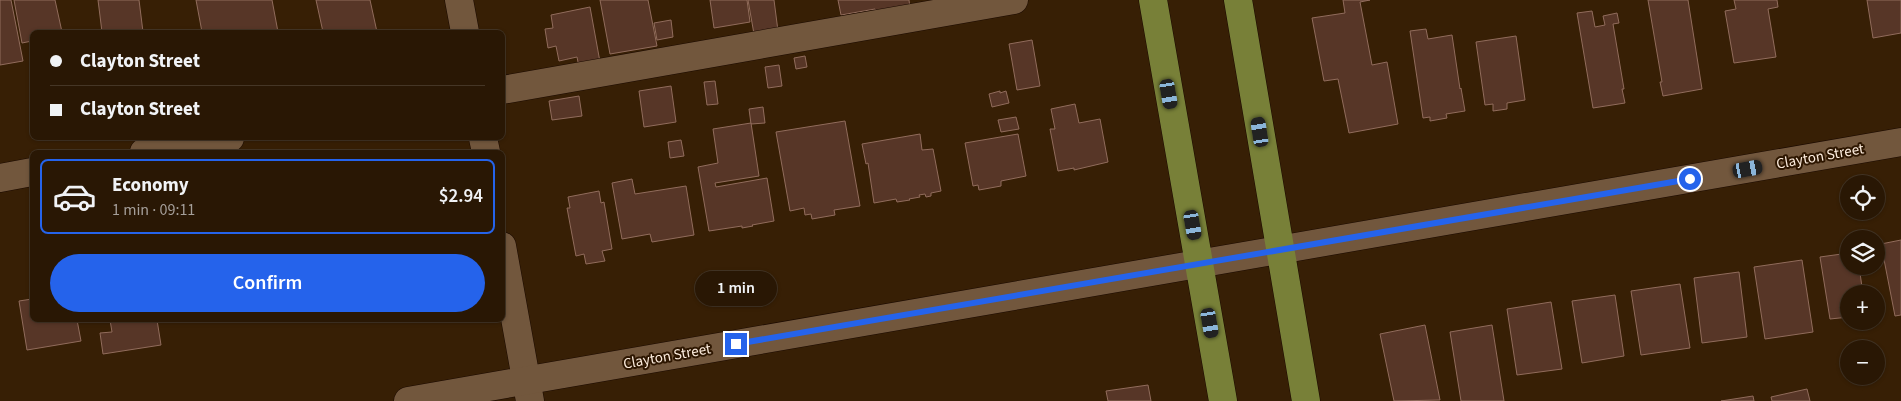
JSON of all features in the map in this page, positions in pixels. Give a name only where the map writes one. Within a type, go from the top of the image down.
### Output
[{"type":"main road","points":[[1152,0],[1223,401]]},
{"type":"main road","points":[[1238,0],[1306,401]]},
{"type":"street","points":[[459,0],[465,30]]},
{"type":"street","points":[[505,89],[1014,0]]},
{"type":"street","points":[[156,150],[218,140]]},
{"type":"street","name":"Clayton Street","points":[[408,401],[528,391],[1200,263],[1901,142]]},
{"type":"street","points":[[0,178],[30,172]]},
{"type":"street","points":[[505,263],[528,391]]},
{"type":"building","points":[[0,0],[11,0],[23,61],[0,65]]},
{"type":"building","points":[[14,0],[55,0],[62,30],[30,30],[30,41],[22,43]]},
{"type":"building","points":[[98,0],[139,0],[143,30],[102,30]]},
{"type":"building","points":[[196,0],[272,0],[278,30],[202,30]]},
{"type":"building","points":[[316,0],[370,0],[377,30],[323,30]]},
{"type":"building","points":[[600,0],[648,0],[657,46],[610,54]]},
{"type":"building","points":[[710,0],[747,0],[750,22],[714,28]]},
{"type":"building","points":[[748,0],[774,0],[778,31],[754,34]]},
{"type":"building","points":[[838,0],[909,0],[910,8],[876,14],[875,9],[841,15]]},
{"type":"building","points":[[1343,0],[1370,0],[1360,2],[1372,65],[1387,62],[1398,124],[1349,133],[1338,79],[1324,81],[1312,18],[1345,13]]},
{"type":"building","points":[[1648,0],[1688,0],[1702,89],[1663,96]]},
{"type":"building","points":[[1734,0],[1777,0],[1778,7],[1768,9],[1776,57],[1734,63],[1725,11],[1736,9]]},
{"type":"building","points":[[1867,0],[1901,0],[1901,33],[1873,38]]},
{"type":"building","points":[[590,7],[600,62],[579,67],[577,57],[559,61],[556,46],[548,48],[545,29],[553,28],[551,15]]},
{"type":"building","points":[[1592,11],[1595,27],[1605,25],[1603,16],[1617,13],[1619,23],[1613,24],[1625,103],[1593,108],[1577,13]]},
{"type":"building","points":[[671,20],[673,37],[657,40],[654,23]]},
{"type":"building","points":[[1426,29],[1428,39],[1452,35],[1465,111],[1446,114],[1447,118],[1430,121],[1430,117],[1423,118],[1410,31]]},
{"type":"building","points":[[1516,36],[1525,100],[1507,103],[1507,109],[1493,111],[1493,104],[1485,105],[1476,42]]},
{"type":"building","points":[[1032,40],[1040,86],[1017,90],[1009,44]]},
{"type":"building","points":[[805,56],[807,67],[796,69],[794,58]]},
{"type":"building","points":[[779,65],[782,86],[768,88],[765,67]]},
{"type":"building","points":[[715,81],[718,104],[707,105],[704,82]]},
{"type":"building","points":[[671,86],[676,122],[644,127],[639,91]]},
{"type":"building","points":[[1000,91],[1000,93],[1006,91],[1009,103],[992,107],[989,94]]},
{"type":"building","points":[[579,96],[582,116],[552,120],[549,101]]},
{"type":"building","points":[[1075,104],[1079,123],[1100,119],[1108,162],[1074,170],[1074,168],[1058,171],[1050,129],[1055,129],[1051,109]]},
{"type":"building","points":[[763,107],[765,123],[751,124],[749,109]]},
{"type":"building","points":[[1016,117],[1019,129],[1001,132],[998,120]]},
{"type":"building","points":[[845,121],[860,206],[834,210],[835,215],[812,219],[811,214],[805,215],[804,208],[790,211],[776,132]]},
{"type":"building","points":[[751,123],[759,176],[715,183],[716,187],[767,178],[774,221],[742,228],[742,226],[709,231],[698,167],[718,163],[713,129]]},
{"type":"building","points":[[920,134],[922,150],[933,149],[941,191],[931,193],[931,196],[926,197],[925,194],[919,195],[920,197],[910,200],[897,202],[896,199],[874,203],[868,163],[866,164],[862,144]]},
{"type":"building","points":[[1018,134],[1026,176],[1001,181],[1001,186],[979,190],[978,185],[973,186],[965,143]]},
{"type":"building","points":[[681,140],[684,156],[670,158],[668,142]]},
{"type":"building","points":[[632,179],[635,194],[686,186],[694,235],[652,242],[650,234],[622,239],[612,183]]},
{"type":"building","points":[[599,191],[601,203],[604,202],[612,249],[602,251],[605,261],[586,264],[584,254],[576,256],[567,208],[570,208],[568,197]]},
{"type":"building","points":[[1901,240],[1901,315],[1895,316],[1885,265],[1885,243]]},
{"type":"building","points":[[1840,254],[1840,275],[1860,275],[1862,285],[1840,285],[1840,318],[1830,319],[1820,257]]},
{"type":"building","points":[[1802,260],[1813,332],[1765,339],[1754,267]]},
{"type":"building","points":[[1739,272],[1747,337],[1702,343],[1694,278]]},
{"type":"building","points":[[1680,284],[1690,348],[1641,355],[1631,291]]},
{"type":"building","points":[[1615,295],[1624,356],[1582,363],[1572,301]]},
{"type":"building","points":[[30,299],[30,322],[77,322],[81,341],[27,350],[19,301]]},
{"type":"building","points":[[1551,302],[1562,369],[1517,375],[1507,309]]},
{"type":"building","points":[[110,322],[157,322],[161,345],[103,354],[100,333],[112,332]]},
{"type":"building","points":[[1425,325],[1440,400],[1394,401],[1380,334]]},
{"type":"building","points":[[1492,325],[1504,401],[1461,401],[1450,332]]},
{"type":"building","points":[[1148,385],[1151,401],[1108,401],[1106,391]]},
{"type":"building","points":[[1807,389],[1810,401],[1772,401],[1771,397]]},
{"type":"building","points":[[1753,396],[1754,401],[1721,401]]},
{"type":"route","points":[[736,344],[1690,179]]}]
